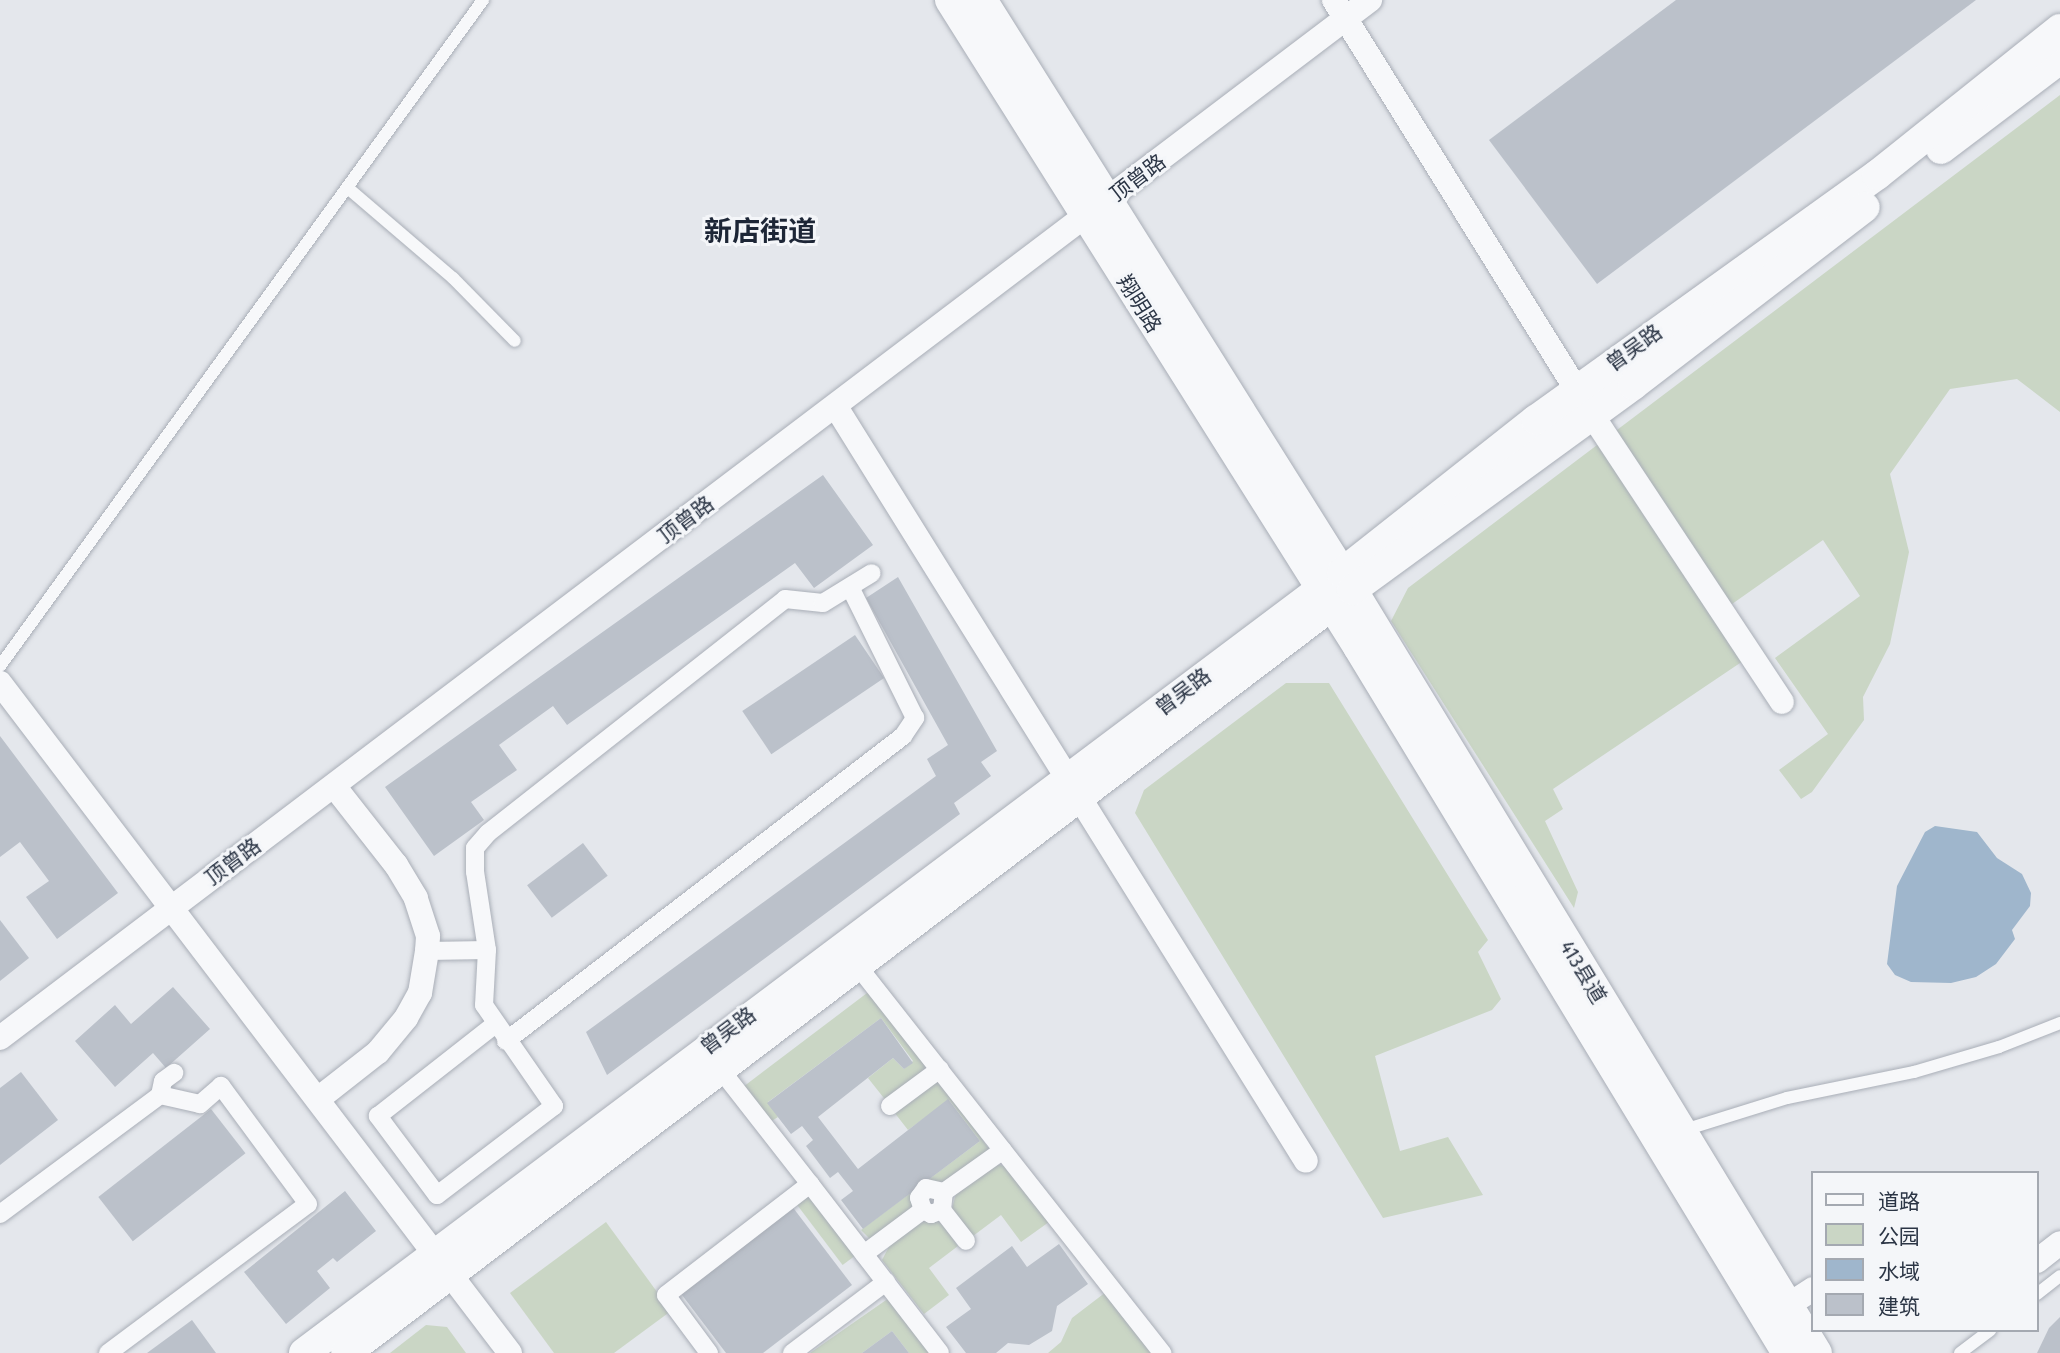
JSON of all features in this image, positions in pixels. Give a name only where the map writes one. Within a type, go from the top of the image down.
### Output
[{"type":"street","name":"翔明路","points":[[950,0],[1096,210],[1336,590]]},
{"type":"street","name":"翔明路","points":[[982,0],[1096,210]]},
{"type":"street","name":"顶曾路","points":[[0,1038],[1096,210],[1340,10],[1370,0]]},
{"type":"street","points":[[1340,10],[1585,403],[1782,702]]},
{"type":"street","name":"曾吴路","points":[[1585,403],[2060,29]]},
{"type":"street","name":"曾吴路","points":[[346,1353],[442,1263],[1585,403],[2060,59]]},
{"type":"street","points":[[836,407],[1306,1161]]},
{"type":"street","points":[[494,1025],[378,1116],[437,1195],[554,1106],[494,1025],[484,1005],[487,950],[475,848],[488,833],[785,599],[823,603],[851,589],[872,573]]},
{"type":"street","points":[[506,1041],[903,736],[915,718],[851,589]]},
{"type":"street","name":"413县道","points":[[1336,590],[1681,1131],[1777,1312],[1787,1353]]},
{"type":"street","name":"413县道","points":[[1336,590],[1777,1312],[1816,1353]]},
{"type":"street","points":[[0,683],[510,1353]]},
{"type":"street","points":[[318,1099],[378,1052],[406,1018],[420,993],[428,936],[416,898],[334,786]]},
{"type":"street","name":"曾吴路","points":[[304,1353],[442,1263],[720,1069],[857,965],[1074,787]]},
{"type":"street","points":[[427,951],[487,950]]},
{"type":"street","points":[[857,965],[1162,1353]]},
{"type":"street","points":[[720,1069],[940,1353]]},
{"type":"street","points":[[890,1106],[940,1069]]},
{"type":"street","points":[[0,1214],[160,1095],[163,1081],[174,1073]]},
{"type":"street","points":[[108,1353],[308,1204],[221,1086],[200,1104],[160,1095]]},
{"type":"street","points":[[943,1201],[1003,1150]]},
{"type":"street","points":[[709,1353],[666,1294],[810,1184]]},
{"type":"street","points":[[864,1254],[923,1210],[919,1203],[922,1191],[934,1186],[966,1241]]},
{"type":"street","points":[[2039,1259],[2060,1243]]},
{"type":"street","points":[[792,1353],[886,1282]]},
{"type":"street","points":[[1777,1312],[1812,1290]]},
{"type":"lane","points":[[0,666],[349,188],[482,0]]},
{"type":"lane","points":[[349,188],[453,278],[515,341]]},
{"type":"lane","points":[[1681,1131],[1787,1098],[1914,1072],[1999,1047],[2060,1023]]},
{"type":"lane","points":[[2039,1292],[2060,1276]]},
{"type":"lane","points":[[1960,1353],[1987,1332]]},
{"type":"green space","points":[[2060,95],[2060,412],[2017,379],[1950,389],[1890,474],[1909,552],[1890,644],[1863,697],[1864,720],[1812,792],[1801,799],[1779,770],[1828,734],[1775,658],[1860,596],[1823,540],[1715,616],[1743,661],[1553,789],[1563,809],[1545,821],[1578,892],[1574,908],[1391,621],[1408,588]]},
{"type":"green space","points":[[1286,683],[1329,683],[1488,940],[1478,952],[1501,999],[1492,1010],[1375,1056],[1400,1151],[1448,1137],[1483,1195],[1383,1218],[1135,813],[1144,790]]},
{"type":"green space","points":[[871,990],[932,1068],[887,1102],[868,1078],[893,1058],[904,1069],[913,1061],[881,1018],[768,1102],[778,1117],[770,1122],[743,1087]]},
{"type":"green space","points":[[939,1077],[989,1149],[917,1208],[870,1239],[861,1230],[980,1141],[949,1100],[908,1130],[894,1112]]},
{"type":"green space","points":[[997,1164],[1007,1167],[1049,1222],[1021,1242],[1001,1215],[973,1236],[952,1209],[956,1193]]},
{"type":"green space","points":[[809,1189],[858,1254],[843,1265],[794,1200]]},
{"type":"green space","points":[[926,1217],[940,1221],[958,1246],[929,1268],[949,1295],[924,1314],[882,1260],[892,1241]]},
{"type":"green space","points":[[606,1222],[671,1311],[614,1353],[554,1353],[510,1293]]},
{"type":"green space","points":[[1106,1292],[1154,1353],[1048,1353],[1061,1342],[1072,1318]]},
{"type":"green space","points":[[889,1298],[933,1353],[909,1353],[892,1331],[862,1353],[810,1353]]},
{"type":"green space","points":[[426,1325],[447,1327],[466,1353],[390,1353]]},
{"type":"water","points":[[1935,826],[1977,832],[1997,858],[2022,874],[2031,893],[2030,906],[2012,930],[2015,939],[1996,964],[1976,977],[1951,983],[1911,982],[1895,975],[1887,964],[1897,886],[1925,832]]},
{"type":"building","points":[[1676,0],[1976,0],[1597,284],[1489,140]]},
{"type":"building","points":[[823,475],[873,545],[814,588],[795,563],[567,725],[553,706],[499,745],[517,770],[471,802],[484,820],[434,856],[385,787]]},
{"type":"building","points":[[898,577],[997,751],[981,762],[991,776],[954,803],[960,814],[607,1075],[586,1032],[936,776],[927,759],[948,745],[866,598]]},
{"type":"building","points":[[855,635],[884,678],[771,754],[742,711]]},
{"type":"building","points":[[0,736],[118,893],[57,939],[26,897],[49,881],[20,842],[0,857]]},
{"type":"building","points":[[583,843],[608,876],[552,918],[527,885]]},
{"type":"building","points":[[0,920],[29,958],[0,981]]},
{"type":"building","points":[[173,987],[210,1029],[166,1068],[153,1053],[115,1087],[75,1041],[115,1005],[131,1024]]},
{"type":"building","points":[[881,1018],[913,1063],[904,1069],[893,1058],[818,1117],[858,1169],[948,1099],[980,1141],[863,1229],[841,1200],[853,1191],[838,1172],[830,1178],[806,1146],[813,1140],[802,1126],[791,1134],[767,1103]]},
{"type":"building","points":[[21,1072],[58,1120],[0,1165],[0,1088]]},
{"type":"building","points":[[211,1109],[245,1153],[133,1241],[98,1197]]},
{"type":"building","points":[[345,1191],[376,1231],[337,1262],[333,1258],[317,1271],[330,1288],[286,1324],[244,1272]]},
{"type":"building","points":[[791,1205],[852,1285],[763,1353],[726,1353],[679,1291]]},
{"type":"building","points":[[1059,1244],[1088,1284],[1057,1306],[1052,1331],[1029,1345],[1008,1343],[996,1353],[966,1353],[946,1327],[971,1309],[956,1288],[1012,1246],[1027,1267]]},
{"type":"building","points":[[2060,1317],[2060,1353],[2037,1353],[2049,1328]]},
{"type":"building","points":[[192,1320],[216,1353],[147,1353]]},
{"type":"building","points":[[892,1331],[909,1353],[862,1353]]},
{"type":"district","name":"新店街道","points":[[760,232]]}]
